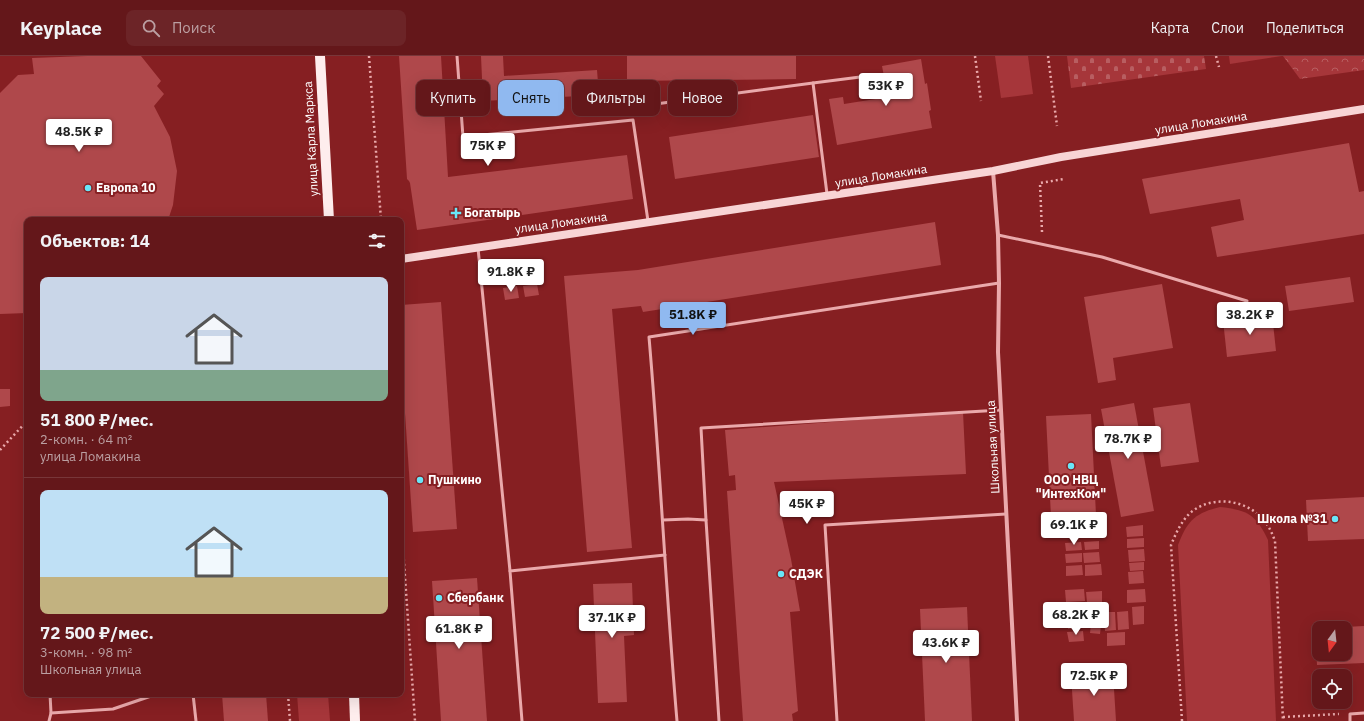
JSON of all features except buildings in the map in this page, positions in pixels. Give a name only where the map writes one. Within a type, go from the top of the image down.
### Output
[{"type":"main road","name":"улица Карла Маркса","points":[[320,56],[329,217]]},
{"type":"main road","name":"улица Ломакина","points":[[404,258],[993,171],[1061,158],[1364,109]]},
{"type":"main road","points":[[354,697],[356,721]]},
{"type":"street","name":"Школьная улица","points":[[993,171],[1000,283],[998,352],[1017,721]]},
{"type":"lane","points":[[457,56],[463,137],[633,120],[648,222]]},
{"type":"lane","points":[[660,103],[868,76]]},
{"type":"lane","points":[[813,83],[828,196]]},
{"type":"lane","points":[[998,235],[1102,257],[1247,301]]},
{"type":"lane","points":[[478,246],[510,571],[522,721]]},
{"type":"lane","points":[[677,721],[649,338],[1000,283]]},
{"type":"lane","points":[[719,721],[700,428],[1001,410]]},
{"type":"lane","points":[[837,721],[825,525],[1006,514]]},
{"type":"lane","points":[[663,520],[706,520]]},
{"type":"lane","points":[[510,571],[665,555]]},
{"type":"lane","points":[[49,721],[51,713],[50,697]]},
{"type":"lane","points":[[51,713],[113,709],[148,697]]},
{"type":"lane","points":[[193,697],[196,721]]},
{"type":"lane","points":[[1350,721],[1350,714],[1364,713]]},
{"type":"path","points":[[370,56],[381,217]]},
{"type":"path","points":[[975,56],[981,101]]},
{"type":"path","points":[[1048,56],[1057,126]]},
{"type":"path","points":[[1216,56],[1218,67]]},
{"type":"path","points":[[1042,232],[1040,183],[1064,179]]},
{"type":"path","points":[[0,450],[24,424]]},
{"type":"path","points":[[1182,721],[1171,545],[1181,525],[1191,513],[1205,505],[1219,501],[1236,503],[1250,508],[1262,518],[1270,528],[1275,541],[1283,721]]},
{"type":"path","points":[[404,562],[415,721]]},
{"type":"path","points":[[288,697],[290,721]]},
{"type":"path","points":[[1283,717],[1350,714]]},
{"type":"green space","points":[[995,56],[1028,56],[1033,94],[1001,98]]},
{"type":"green space","points":[[1067,56],[1204,56],[1206,69],[1071,88]]},
{"type":"green space","points":[[1229,56],[1282,56],[1230,64]]},
{"type":"green space","points":[[1283,56],[1364,56],[1364,70],[1300,79]]},
{"type":"green space","points":[[1220,507],[1238,510],[1250,515],[1255,519],[1268,540],[1276,721],[1187,721],[1178,545],[1185,530],[1193,519],[1204,512]]},
{"type":"green space","points":[[297,697],[328,697],[330,721],[299,721]]},
{"type":"place","name":"Европа 10","points":[[88,188]]},
{"type":"place","name":"Богатырь","points":[[456,213]]},
{"type":"place","name":"ООО НВЦ \"ИнтехКом\"","points":[[1071,466]]},
{"type":"place","name":"Пушкино","points":[[420,480]]},
{"type":"place","name":"Школа №31","points":[[1335,519]]},
{"type":"place","name":"СДЭК","points":[[781,574]]},
{"type":"place","name":"Сбербанк","points":[[439,598]]}]
